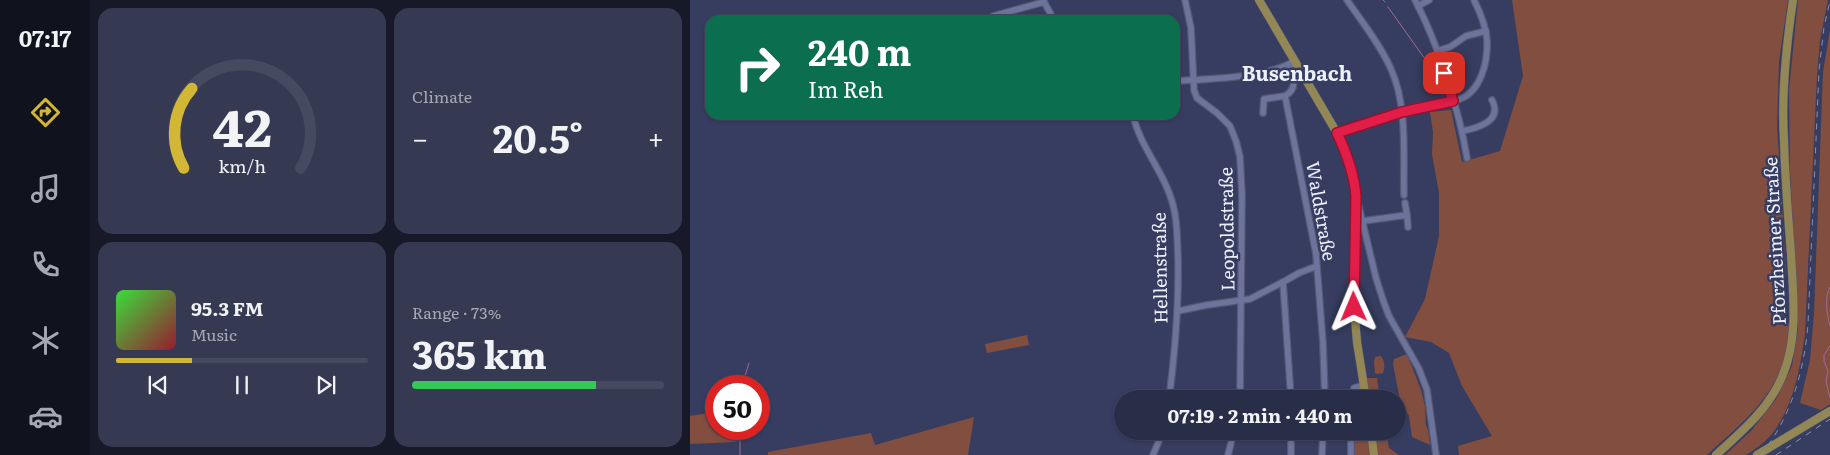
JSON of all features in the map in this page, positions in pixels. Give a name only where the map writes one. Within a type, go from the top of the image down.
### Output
[{"type":"main road","points":[[1259,0],[1292,63],[1337,133],[1351,166],[1356,196],[1354,307],[1365,390]]},
{"type":"main road","name":"Pforzheimer Straße","points":[[1716,455],[1768,403],[1781,379],[1790,356],[1794,299],[1783,113],[1785,59],[1793,0]]},
{"type":"main road","points":[[1757,455],[1830,410]]},
{"type":"main road","points":[[1372,440],[1374,455]]},
{"type":"street","points":[[1185,0],[1191,28],[1193,80]]},
{"type":"street","points":[[1348,0],[1392,70],[1402,112],[1404,195]]},
{"type":"street","points":[[1415,0],[1423,3],[1462,131],[1466,158]]},
{"type":"street","points":[[1337,133],[1402,112],[1453,101],[1470,94],[1484,69],[1486,52],[1486,31],[1474,0]]},
{"type":"street","points":[[996,15],[1044,1],[1051,15]]},
{"type":"street","points":[[1437,52],[1466,36],[1486,31]]},
{"type":"street","points":[[1180,81],[1253,74],[1292,63],[1294,85],[1290,93],[1285,96],[1264,99],[1263,113]]},
{"type":"street","name":"Leopoldstraße","points":[[1193,80],[1197,98],[1230,126],[1240,157],[1242,194],[1240,390]]},
{"type":"street","name":"Waldstraße","points":[[1285,96],[1316,254],[1324,351],[1325,390]]},
{"type":"street","points":[[1462,131],[1480,128],[1486,124],[1494,112],[1495,105],[1492,100]]},
{"type":"street","name":"Hellenstraße","points":[[1135,120],[1143,142],[1163,179],[1174,206],[1177,226],[1178,311],[1170,390]]},
{"type":"street","points":[[1356,196],[1376,278],[1386,308],[1415,361],[1427,390],[1436,455]]},
{"type":"street","points":[[1405,203],[1408,227]]},
{"type":"street","points":[[1363,221],[1407,215]]},
{"type":"street","points":[[1178,311],[1207,304],[1250,299],[1299,273],[1317,266]]},
{"type":"street","points":[[1283,282],[1290,390]]},
{"type":"street","points":[[1353,390],[1354,388],[1364,385]]},
{"type":"street","points":[[1153,455],[1159,440]]},
{"type":"street","points":[[1228,455],[1232,440]]},
{"type":"street","points":[[1291,440],[1291,455]]},
{"type":"street","points":[[1322,455],[1323,440]]},
{"type":"street","points":[[1351,440],[1351,455]]},
{"type":"shaded area","points":[[1512,0],[1788,0],[1779,62],[1777,125],[1786,272],[1783,323],[1790,323],[1788,346],[1780,370],[1764,398],[1744,421],[1707,455],[1459,455],[1458,446],[1492,436],[1462,386],[1449,353],[1431,342],[1405,337],[1425,299],[1439,236],[1439,193],[1432,154],[1433,132],[1430,112],[1451,110],[1462,162],[1500,151],[1523,76]]},
{"type":"shaded area","points":[[1798,0],[1828,0],[1820,40],[1817,75],[1803,348],[1791,397],[1777,427],[1767,439],[1747,454],[1725,455],[1751,431],[1776,399],[1792,366],[1798,328],[1790,171],[1789,90]]},
{"type":"shaded area","points":[[1830,30],[1830,404],[1821,410],[1800,403],[1810,360],[1814,314],[1823,72]]},
{"type":"shaded area","points":[[1027,335],[1029,345],[987,353],[985,344]]},
{"type":"shaded area","points":[[1407,354],[1421,390],[1430,445],[1412,437],[1409,416],[1406,411],[1406,390],[1398,390],[1393,364],[1394,359]]},
{"type":"shaded area","points":[[1381,356],[1384,368],[1383,373],[1378,374],[1375,373],[1374,362],[1375,357]]},
{"type":"shaded area","points":[[1367,378],[1377,378],[1379,390],[1364,390],[1368,389]]},
{"type":"shaded area","points":[[705,414],[705,440],[738,440],[736,442],[690,444],[690,416]]},
{"type":"shaded area","points":[[974,417],[968,455],[768,455],[768,452],[871,433],[875,445]]},
{"type":"shaded area","points":[[1355,440],[1388,440],[1389,448],[1399,455],[1355,455]]},
{"type":"waterway","points":[[1388,7],[1425,59],[1429,89]]},
{"type":"waterway","points":[[1830,287],[1827,301],[1830,326]]},
{"type":"waterway","points":[[1830,346],[1824,355],[1828,371],[1826,381],[1830,398]]},
{"type":"waterway","points":[[745,375],[749,363]]},
{"type":"waterway","points":[[740,440],[740,455]]},
{"type":"railway","points":[[1761,455],[1788,410],[1799,377],[1806,342],[1819,70],[1824,27],[1830,1]]},
{"type":"railway","points":[[1776,455],[1830,419]]},
{"type":"district","name":"Busenbach","points":[[1297,72]]},
{"type":"route","points":[[1354,307],[1356,196],[1351,166],[1337,133],[1402,112],[1453,101],[1444,73]]}]
